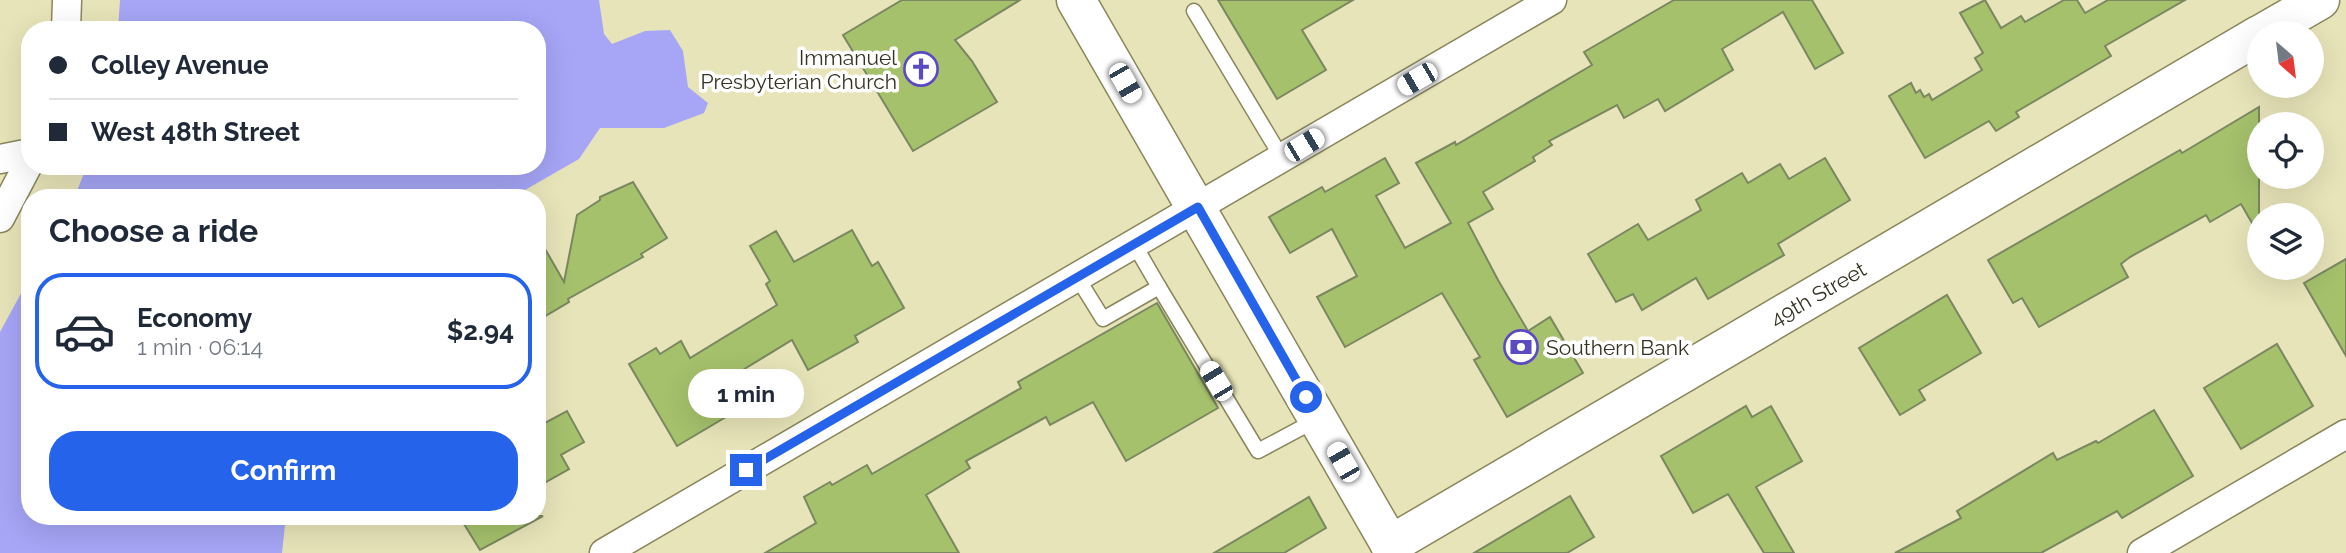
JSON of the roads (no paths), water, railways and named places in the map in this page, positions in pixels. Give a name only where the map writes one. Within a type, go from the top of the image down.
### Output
[{"type":"street","points":[[66,21],[67,0]]},
{"type":"street","points":[[1076,0],[1198,207],[1318,419],[1387,550]]},
{"type":"street","points":[[604,553],[1552,0]]},
{"type":"street","name":"49th Street","points":[[2284,21],[2320,0]]},
{"type":"street","name":"49th Street","points":[[1387,550],[2247,42]]},
{"type":"street","points":[[0,159],[21,155]]},
{"type":"street","points":[[0,218],[23,175]]},
{"type":"street","points":[[2142,553],[2346,434]]},
{"type":"lane","points":[[1194,11],[1282,158]]},
{"type":"lane","points":[[1134,244],[1258,452],[1318,419]]},
{"type":"lane","points":[[1077,277],[1102,318],[1159,287]]},
{"type":"water","points":[[120,0],[599,0],[604,34],[612,44],[645,31],[670,30],[683,51],[688,87],[708,103],[704,113],[664,128],[600,128],[579,159],[527,189],[78,189],[83,175],[546,175],[546,21],[119,21]]},
{"type":"water","points":[[21,294],[21,525],[285,525],[282,553],[0,553],[0,332]]},
{"type":"place","name":"Immanuel Presbyterian Church","points":[[921,69]]},
{"type":"place","name":"Southern Bank","points":[[1521,347]]}]
